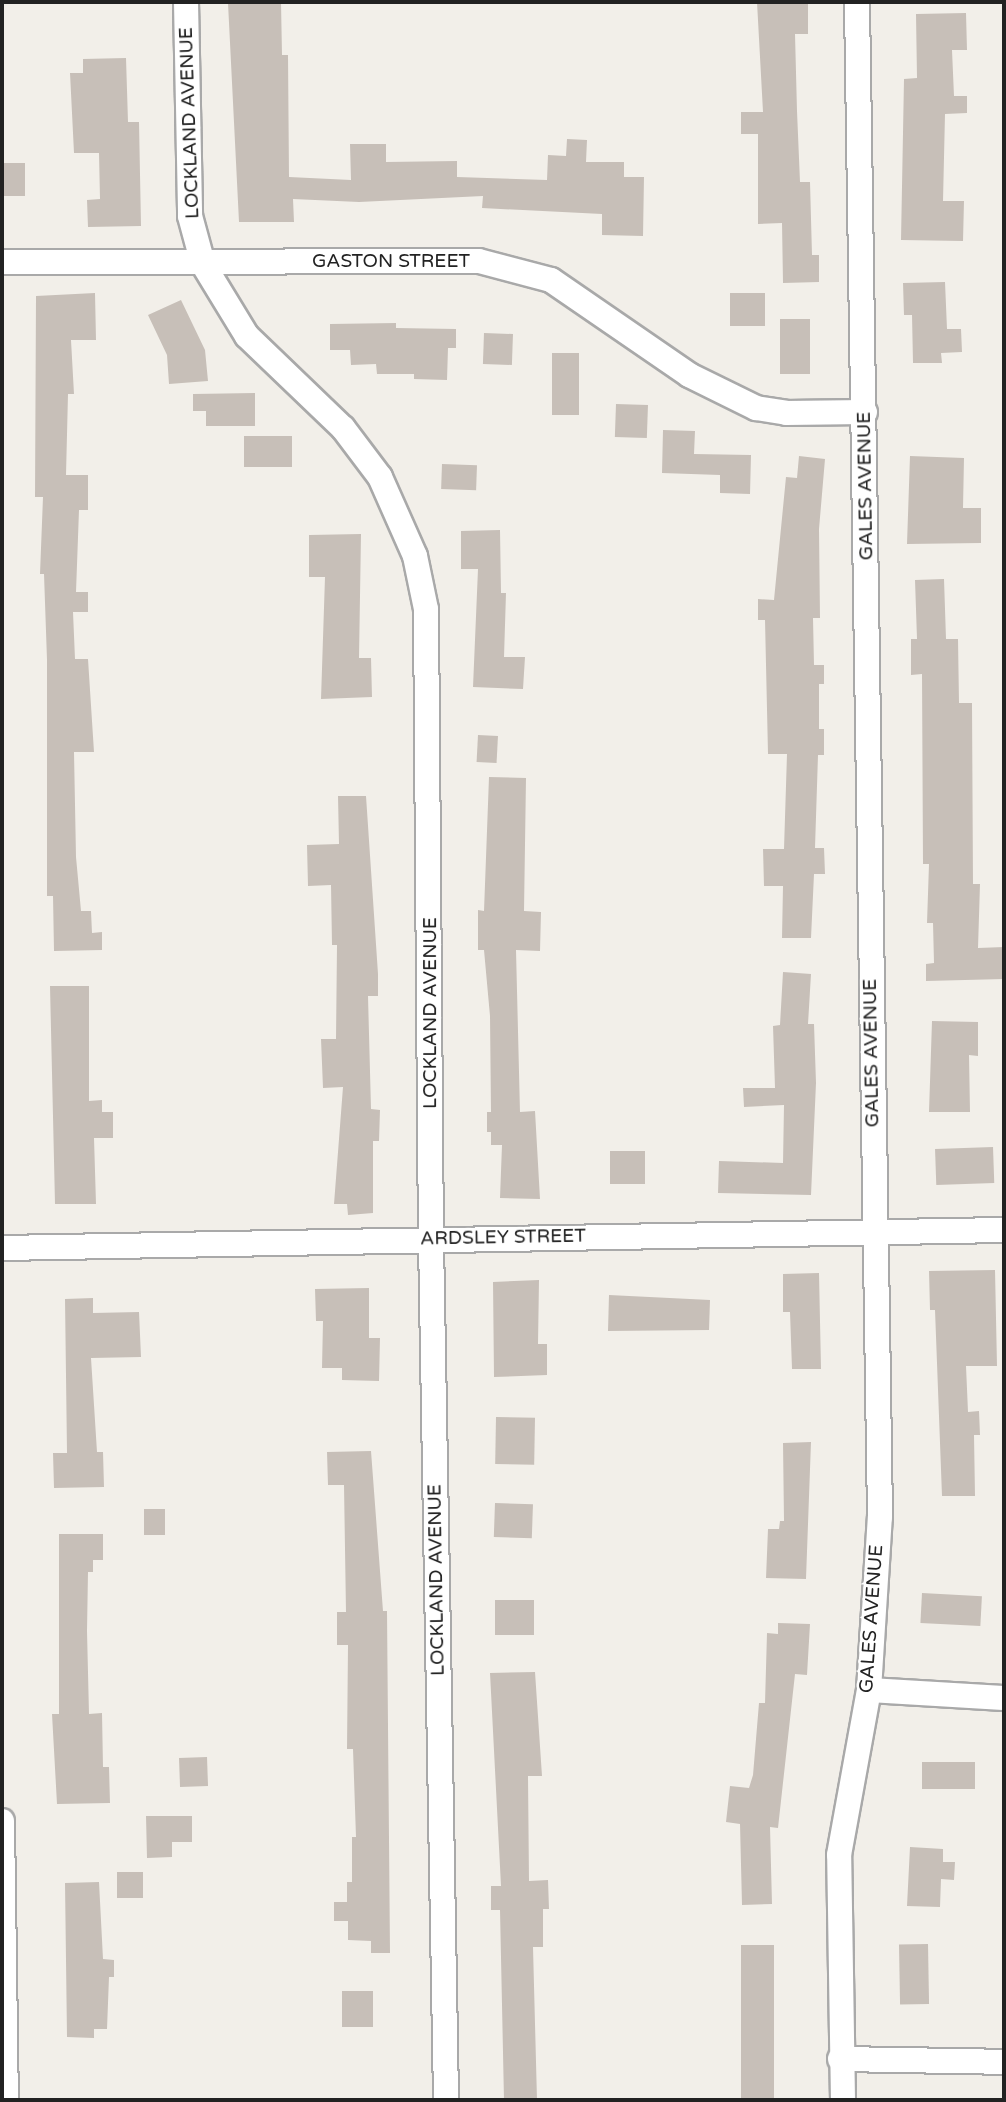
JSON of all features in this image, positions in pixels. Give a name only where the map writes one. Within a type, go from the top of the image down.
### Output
[{"type":"street","name":"LOCKLAND AVENUE","points":[[186,2],[190,216],[203,264],[247,336],[344,428],[380,477],[415,556],[426,609],[430,664],[431,1239],[446,2100]]},
{"type":"street","name":"GALES AVENUE","points":[[843,2100],[840,2059],[839,1855],[869,1690],[880,1517],[874,1233],[865,412],[856,2]]},
{"type":"street","name":"GASTON STREET","points":[[2,262],[203,264],[427,259],[479,261],[521,269],[578,296],[663,359],[736,400],[786,413],[865,412]]},
{"type":"street","name":"ARDSLEY STREET","points":[[2,1248],[1004,1230]]},
{"type":"street","points":[[869,1690],[1004,1698]]},
{"type":"street","points":[[2,1821],[6,2100]]},
{"type":"street","points":[[840,2059],[1004,2062]]},
{"type":"building","points":[[281,2],[282,55],[288,55],[289,177],[351,180],[350,144],[386,144],[386,162],[457,161],[457,177],[547,180],[548,155],[566,156],[567,139],[587,140],[586,162],[624,162],[624,177],[644,177],[643,236],[602,235],[602,214],[482,208],[483,196],[359,202],[293,199],[294,222],[239,222],[228,3]]},
{"type":"building","points":[[757,2],[808,2],[808,34],[795,34],[797,111],[800,182],[810,182],[812,255],[819,255],[819,282],[783,283],[782,223],[758,224],[758,134],[741,134],[741,112],[763,112]]},
{"type":"building","points":[[966,13],[967,50],[952,50],[954,96],[967,96],[967,113],[945,114],[943,201],[964,201],[963,241],[901,240],[904,79],[917,78],[916,14]]},
{"type":"building","points":[[126,58],[128,122],[139,122],[141,226],[88,227],[87,200],[100,199],[99,153],[74,153],[70,73],[83,73],[83,59]]},
{"type":"building","points":[[2,163],[25,163],[25,196],[2,196]]},
{"type":"building","points":[[945,282],[947,329],[961,329],[962,352],[941,353],[942,363],[913,363],[912,315],[904,315],[903,283]]},
{"type":"building","points":[[95,293],[96,340],[71,340],[74,394],[68,394],[66,475],[88,475],[88,510],[79,510],[76,592],[88,592],[88,612],[73,612],[75,659],[88,659],[94,752],[74,752],[76,857],[81,911],[91,911],[92,933],[102,932],[102,950],[54,951],[53,896],[47,896],[47,660],[44,574],[40,574],[43,497],[35,497],[36,296]]},
{"type":"building","points":[[730,293],[765,293],[765,326],[730,326]]},
{"type":"building","points":[[181,300],[205,350],[208,381],[169,384],[167,355],[148,315]]},
{"type":"building","points":[[780,319],[810,319],[810,374],[780,374]]},
{"type":"building","points":[[396,323],[396,328],[456,329],[456,348],[448,348],[447,380],[414,379],[414,374],[377,374],[376,364],[351,365],[350,350],[330,350],[330,324]]},
{"type":"building","points":[[484,333],[513,334],[512,365],[483,364]]},
{"type":"building","points":[[552,353],[579,353],[579,415],[552,415]]},
{"type":"building","points":[[255,393],[255,426],[206,426],[206,411],[193,411],[193,394]]},
{"type":"building","points":[[616,404],[648,405],[647,438],[615,437]]},
{"type":"building","points":[[663,430],[695,431],[694,454],[751,455],[750,494],[720,493],[720,475],[662,473]]},
{"type":"building","points":[[244,436],[292,436],[292,467],[244,467]]},
{"type":"building","points":[[799,456],[825,459],[819,529],[820,618],[813,618],[814,665],[824,665],[824,684],[819,684],[819,729],[824,729],[824,755],[818,755],[815,848],[824,848],[825,874],[814,874],[811,938],[782,938],[783,886],[764,886],[763,849],[784,849],[787,754],[768,754],[765,620],[758,620],[758,599],[774,600],[786,477],[797,478]]},
{"type":"building","points":[[910,456],[964,458],[963,508],[981,508],[981,543],[907,544]]},
{"type":"building","points":[[442,464],[477,465],[476,490],[441,489]]},
{"type":"building","points":[[500,530],[501,593],[506,593],[504,657],[525,657],[523,689],[473,687],[478,569],[461,569],[461,531]]},
{"type":"building","points":[[361,534],[359,658],[371,658],[372,697],[321,699],[325,577],[309,577],[309,535]]},
{"type":"building","points":[[944,579],[946,639],[958,639],[959,703],[972,703],[973,884],[980,884],[978,948],[1004,947],[1004,979],[926,981],[926,964],[934,963],[933,923],[927,923],[929,864],[923,864],[922,674],[911,675],[911,639],[917,639],[915,580]]},
{"type":"building","points":[[478,735],[498,736],[497,763],[477,762]]},
{"type":"building","points":[[489,777],[526,778],[524,911],[541,912],[540,951],[516,950],[520,1112],[535,1111],[540,1199],[500,1198],[502,1145],[491,1145],[491,1132],[487,1132],[487,1112],[491,1112],[490,1016],[484,950],[478,950],[478,910],[484,911]]},
{"type":"building","points":[[338,796],[366,796],[378,974],[378,996],[368,996],[371,1109],[380,1110],[379,1141],[373,1141],[373,1213],[348,1215],[347,1204],[334,1204],[343,1087],[323,1088],[321,1039],[336,1039],[337,945],[332,945],[331,885],[308,886],[307,845],[339,844]]},
{"type":"building","points":[[783,972],[811,974],[808,1024],[814,1024],[816,1083],[811,1195],[718,1193],[719,1161],[783,1163],[784,1105],[744,1107],[743,1088],[775,1088],[773,1026],[780,1025]]},
{"type":"building","points":[[50,986],[89,986],[89,1101],[102,1100],[102,1112],[113,1112],[113,1138],[94,1138],[96,1204],[55,1204]]},
{"type":"building","points":[[932,1021],[978,1022],[978,1056],[969,1055],[970,1112],[929,1112]]},
{"type":"building","points":[[993,1147],[994,1183],[936,1185],[935,1149]]},
{"type":"building","points":[[610,1151],[645,1151],[645,1184],[610,1184]]},
{"type":"building","points":[[995,1270],[997,1366],[966,1366],[968,1412],[979,1411],[980,1435],[974,1435],[975,1496],[942,1496],[935,1310],[930,1310],[929,1271]]},
{"type":"building","points":[[819,1273],[821,1369],[792,1369],[790,1312],[783,1312],[783,1274]]},
{"type":"building","points":[[539,1280],[538,1344],[547,1344],[547,1375],[494,1377],[493,1282]]},
{"type":"building","points":[[369,1288],[369,1338],[380,1338],[379,1381],[342,1380],[342,1368],[322,1368],[323,1321],[316,1321],[315,1289]]},
{"type":"building","points":[[609,1295],[710,1300],[709,1330],[608,1331]]},
{"type":"building","points":[[93,1298],[93,1313],[139,1312],[141,1357],[91,1358],[97,1452],[103,1452],[104,1487],[54,1488],[53,1453],[67,1453],[65,1299]]},
{"type":"building","points":[[496,1417],[535,1418],[534,1465],[495,1464]]},
{"type":"building","points":[[811,1442],[806,1579],[766,1578],[768,1529],[779,1529],[780,1521],[784,1521],[783,1443]]},
{"type":"building","points":[[371,1451],[383,1611],[387,1611],[390,1953],[371,1953],[371,1941],[348,1940],[348,1921],[334,1921],[334,1902],[347,1902],[347,1882],[352,1882],[352,1837],[356,1837],[353,1749],[347,1749],[348,1645],[337,1645],[337,1612],[346,1612],[344,1485],[328,1485],[327,1452]]},
{"type":"building","points":[[495,1503],[533,1504],[532,1538],[494,1537]]},
{"type":"building","points":[[144,1509],[165,1509],[165,1535],[144,1535]]},
{"type":"building","points":[[59,1534],[103,1534],[103,1560],[93,1560],[93,1572],[88,1572],[89,1714],[102,1713],[103,1767],[109,1767],[110,1803],[57,1804],[52,1714],[59,1714]]},
{"type":"building","points":[[922,1593],[982,1596],[980,1626],[920,1623]]},
{"type":"building","points":[[495,1600],[534,1600],[534,1635],[495,1635]]},
{"type":"building","points":[[778,1623],[810,1624],[807,1675],[795,1674],[778,1828],[770,1827],[772,1904],[742,1905],[740,1824],[726,1822],[730,1786],[749,1788],[753,1775],[759,1703],[765,1703],[767,1633],[778,1634]]},
{"type":"building","points":[[535,1672],[542,1776],[528,1776],[529,1881],[548,1880],[549,1909],[543,1909],[543,1947],[533,1947],[537,2100],[504,2100],[500,1910],[491,1910],[491,1886],[501,1886],[490,1673]]},
{"type":"building","points":[[207,1757],[208,1786],[180,1787],[179,1758]]},
{"type":"building","points":[[922,1762],[975,1762],[975,1789],[922,1789]]},
{"type":"building","points":[[146,1816],[192,1816],[192,1842],[172,1842],[172,1857],[147,1858]]},
{"type":"building","points":[[910,1847],[943,1849],[943,1862],[955,1862],[954,1880],[941,1879],[940,1907],[907,1906]]},
{"type":"building","points":[[117,1872],[143,1872],[143,1898],[117,1898]]},
{"type":"building","points":[[99,1882],[103,1959],[114,1960],[114,1977],[109,1977],[107,2029],[94,2029],[94,2038],[67,2037],[65,1883]]},
{"type":"building","points":[[928,1944],[929,2004],[900,2004],[899,1945]]},
{"type":"building","points":[[741,1945],[774,1945],[774,2100],[741,2100]]},
{"type":"building","points":[[342,1991],[373,1991],[373,2027],[342,2027]]}]
